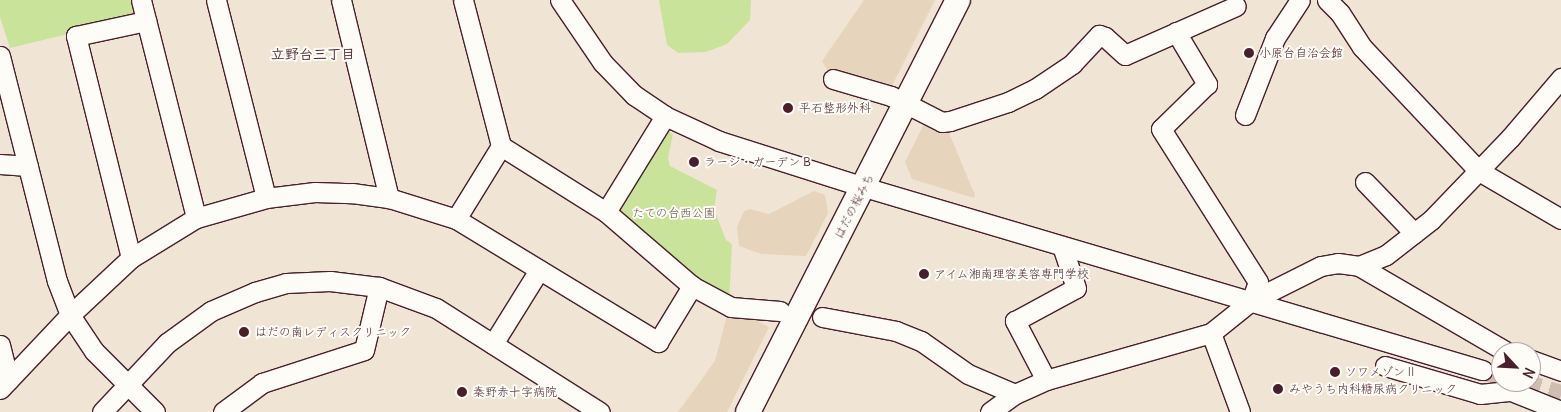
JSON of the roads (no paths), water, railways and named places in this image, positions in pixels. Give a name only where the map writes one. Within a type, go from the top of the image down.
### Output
[{"type":"main road","name":"はだの桜みち","points":[[748,412],[958,0]]},
{"type":"street","points":[[141,0],[196,218]]},
{"type":"street","points":[[216,0],[266,198]]},
{"type":"street","points":[[341,0],[389,198]]},
{"type":"street","points":[[463,0],[501,146],[606,212],[692,286],[731,308],[780,311]]},
{"type":"street","points":[[560,0],[602,63],[634,95],[665,116],[719,141],[864,187],[1482,370]]},
{"type":"street","points":[[1245,114],[1275,38],[1300,0]]},
{"type":"street","points":[[1327,0],[1340,13],[1362,47],[1479,171],[1561,219]]},
{"type":"street","points":[[833,79],[891,96],[942,122],[950,121],[1008,102],[1035,89],[1072,64],[1099,35],[1106,37],[1125,55],[1236,6]]},
{"type":"street","points":[[131,258],[76,36],[146,21]]},
{"type":"street","points":[[1176,32],[1207,84],[1161,129],[1258,282],[1251,301]]},
{"type":"street","points":[[1,62],[57,281],[70,316],[94,351],[155,412]]},
{"type":"street","points":[[1358,266],[1386,255],[1414,233],[1479,171],[1561,78]]},
{"type":"street","points":[[606,212],[665,116]]},
{"type":"street","points":[[456,219],[501,146]]},
{"type":"street","points":[[0,164],[28,166]]},
{"type":"street","points":[[1365,182],[1414,233]]},
{"type":"street","points":[[4,384],[70,316],[131,258],[196,218],[266,198],[315,192],[389,198],[456,219],[658,342],[692,286]]},
{"type":"street","points":[[1046,380],[1015,321],[1076,288],[1062,246]]},
{"type":"street","points":[[990,412],[1015,394],[1046,380],[1211,333],[1251,301],[1321,266],[1338,263],[1358,266],[1491,343]]},
{"type":"street","points":[[492,344],[539,270]]},
{"type":"street","points":[[102,412],[167,343],[211,311],[255,292],[286,283],[330,281],[379,287],[436,308],[600,412]]},
{"type":"street","points":[[223,412],[262,384],[364,350],[379,287]]},
{"type":"street","points":[[822,317],[864,324],[912,338],[968,374],[1015,394]]},
{"type":"street","points":[[1211,333],[1233,406]]},
{"type":"street","points":[[0,345],[4,384]]},
{"type":"street","points":[[1541,364],[1561,371]]},
{"type":"street","points":[[1385,366],[1480,394],[1491,392]]},
{"type":"street","points":[[1520,392],[1554,410]]},
{"type":"tunnel","points":[[1482,370],[1491,373]]},
{"type":"tunnel","points":[[1541,388],[1561,394]]},
{"type":"place","name":"小原台自治会館","points":[[1249,53]]},
{"type":"place","name":"平石整形外科","points":[[788,108]]},
{"type":"place","name":"ラージ・ガーデン B","points":[[694,162]]},
{"type":"place","name":"アイム湘南理容美容専門学校","points":[[924,274]]},
{"type":"place","name":"はだの南レディスクリニック","points":[[244,332]]},
{"type":"place","name":"ソワメゾンⅡ","points":[[1335,372]]},
{"type":"place","name":"みやうち内科糖尿病クリニック","points":[[1278,389]]},
{"type":"place","name":"秦野赤十字病院","points":[[462,392]]},
{"type":"district","name":"立野台三丁目","points":[[313,54]]},
{"type":"park label","name":"たての台西公園","points":[[674,213]]}]
